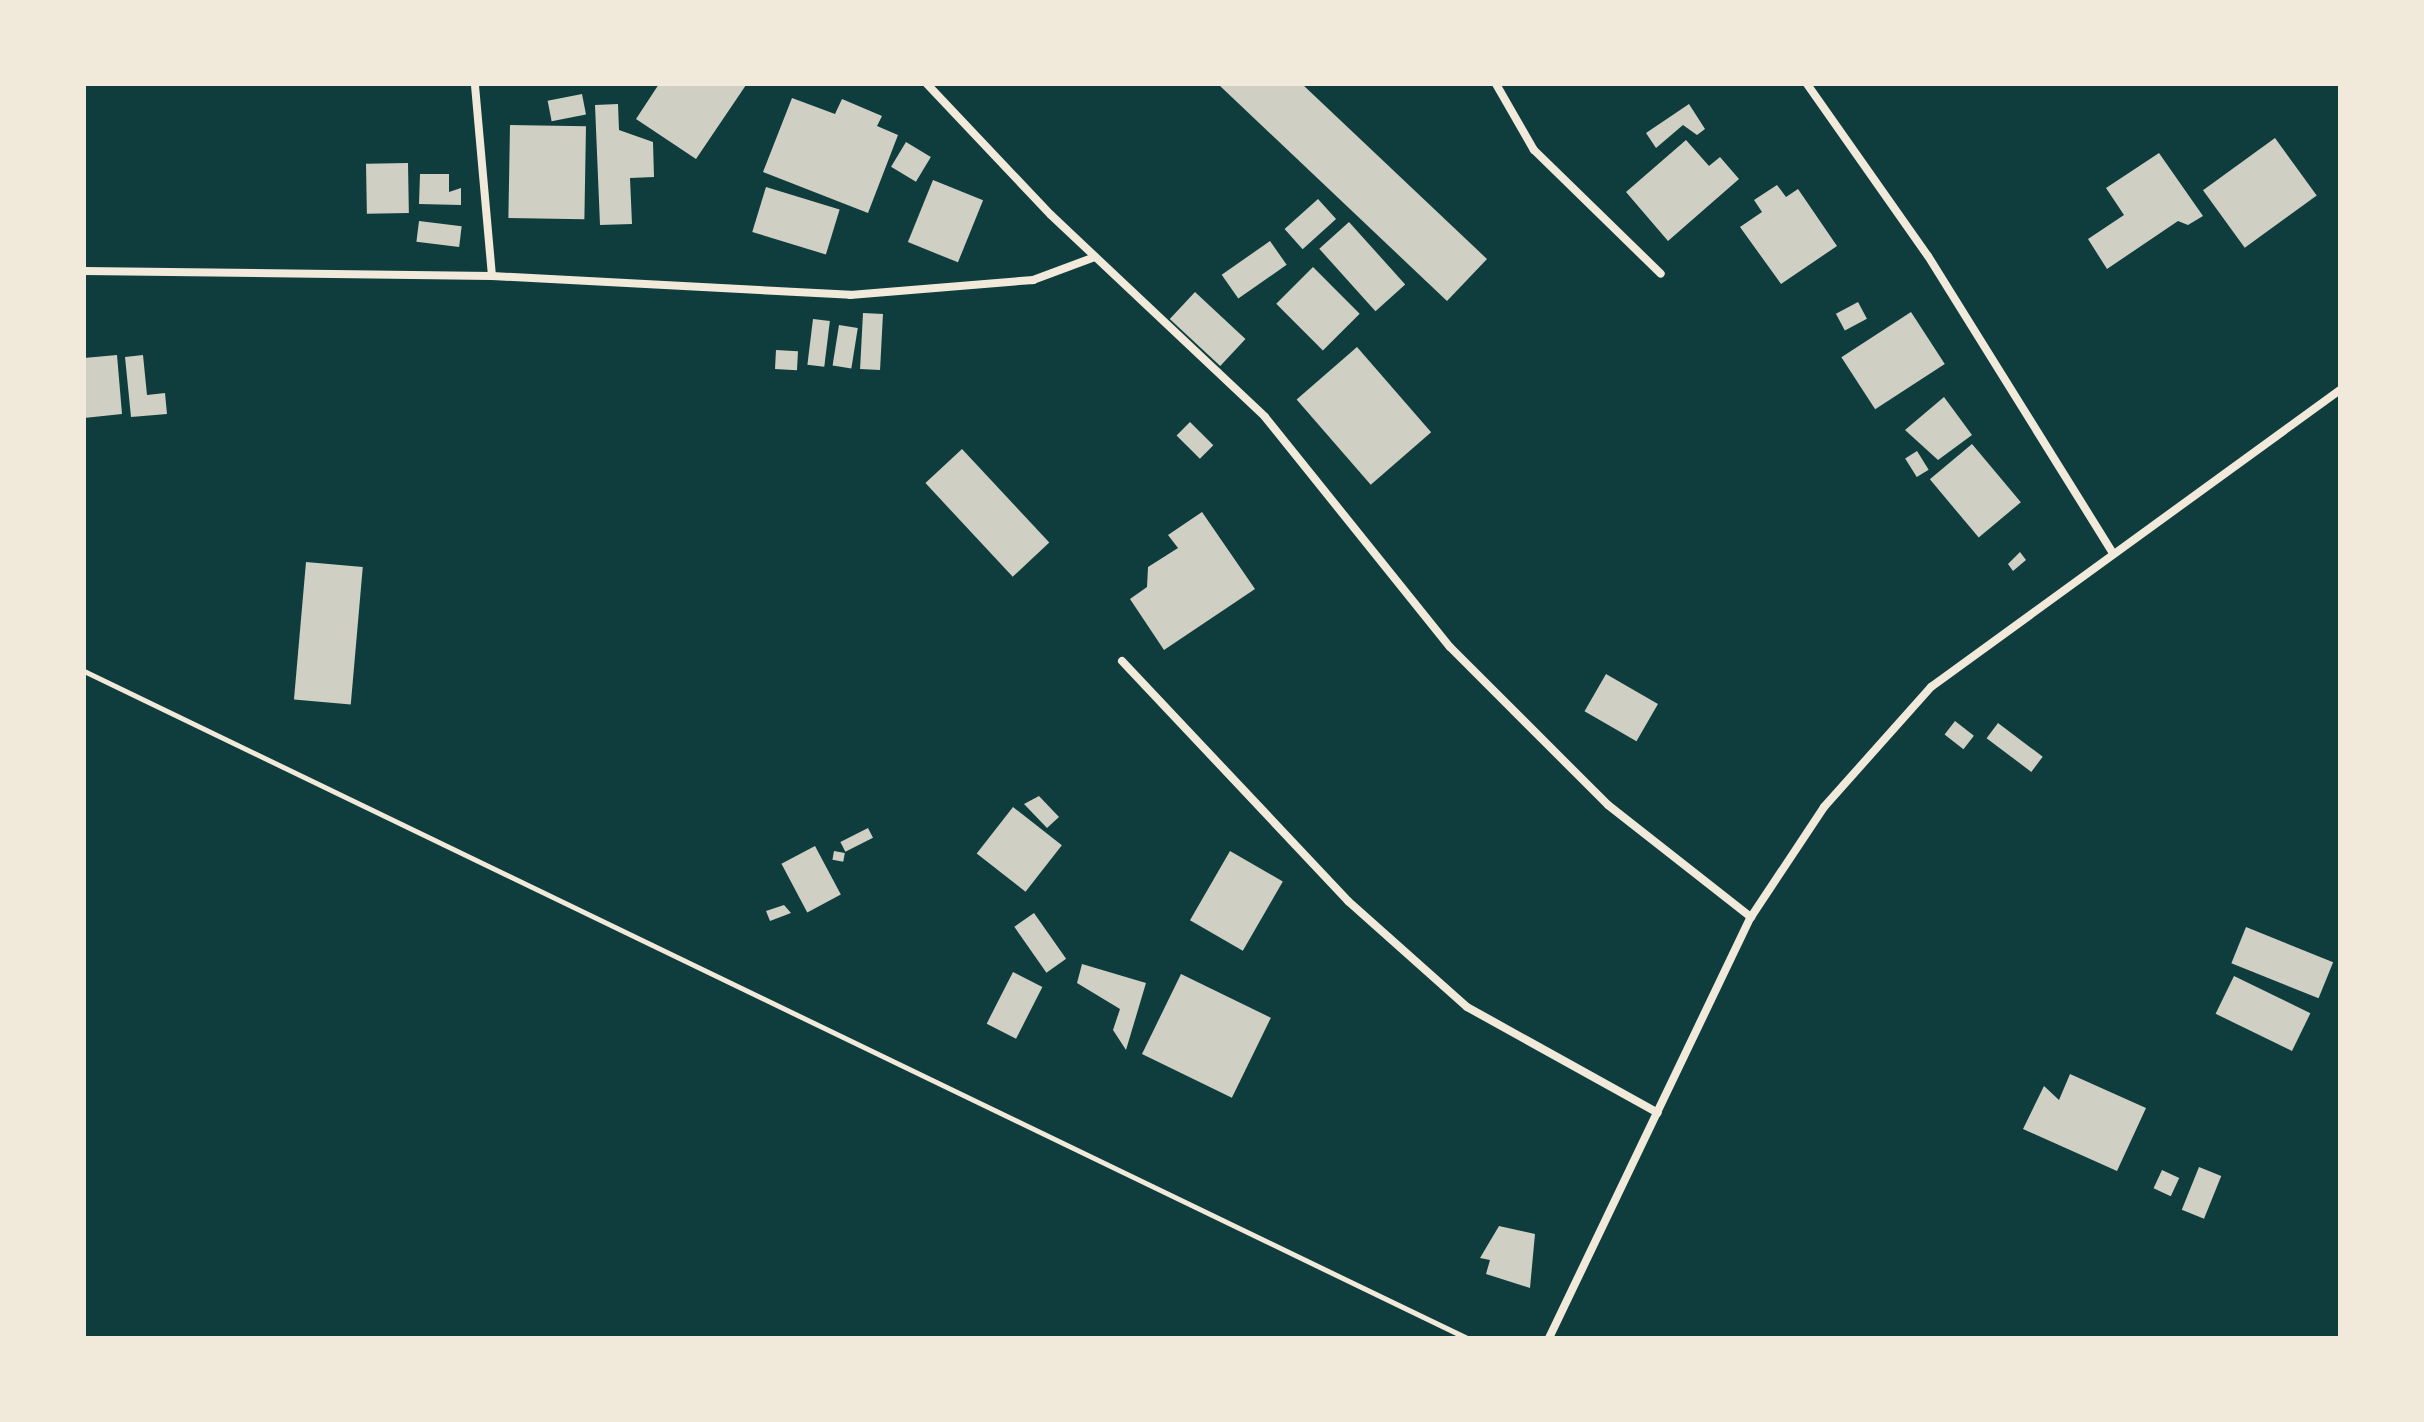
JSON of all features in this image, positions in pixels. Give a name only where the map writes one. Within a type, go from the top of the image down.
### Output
[{"type":"street","points":[[475,84],[492,276]]},
{"type":"street","points":[[927,84],[1095,257],[1265,417],[1450,647],[1608,805],[1751,917]]},
{"type":"street","points":[[1496,84],[1534,150],[1661,274]]},
{"type":"street","points":[[1807,84],[1928,256],[2112,552]]},
{"type":"street","points":[[84,271],[492,276],[850,295],[1033,280],[1095,257]]},
{"type":"street","points":[[1549,1338],[1751,917],[1824,807],[1931,687],[2112,552],[2340,390]]},
{"type":"street","points":[[1122,661],[1348,901],[1467,1007],[1658,1113]]},
{"type":"path","points":[[84,671],[1467,1338]]},
{"type":"building","points":[[659,84],[746,85],[696,159],[636,119]]},
{"type":"building","points":[[1218,84],[1302,84],[1487,259],[1447,301]]},
{"type":"building","points":[[582,94],[586,115],[552,121],[548,101]]},
{"type":"building","points":[[792,98],[835,114],[842,99],[882,116],[877,126],[898,135],[868,213],[763,172]]},
{"type":"building","points":[[618,104],[619,130],[653,142],[654,177],[630,178],[632,224],[600,225],[595,105]]},
{"type":"building","points":[[1689,104],[1705,129],[1697,135],[1683,125],[1656,148],[1646,133]]},
{"type":"building","points":[[510,125],[586,126],[584,219],[508,218]]},
{"type":"building","points":[[2275,138],[2317,195],[2245,248],[2203,190]]},
{"type":"building","points":[[1686,140],[1709,166],[1720,157],[1739,179],[1668,241],[1626,192]]},
{"type":"building","points":[[906,142],[931,157],[916,182],[891,167]]},
{"type":"building","points":[[2159,153],[2203,216],[2188,225],[2178,221],[2107,269],[2088,239],[2124,215],[2106,188]]},
{"type":"building","points":[[408,163],[409,213],[367,214],[366,164]]},
{"type":"building","points":[[420,174],[449,174],[449,192],[461,188],[461,205],[419,204]]},
{"type":"building","points":[[933,180],[983,200],[958,262],[908,242]]},
{"type":"building","points":[[1777,185],[1786,197],[1798,189],[1837,246],[1781,284],[1740,227],[1762,212],[1754,200]]},
{"type":"building","points":[[766,187],[840,210],[826,254],[752,232]]},
{"type":"building","points":[[1318,199],[1336,219],[1303,249],[1285,229]]},
{"type":"building","points":[[419,221],[462,226],[459,247],[416,242]]},
{"type":"building","points":[[1349,222],[1405,284],[1375,311],[1319,249]]},
{"type":"building","points":[[1270,241],[1287,265],[1238,299],[1222,275]]},
{"type":"building","points":[[1313,267],[1360,314],[1323,350],[1276,304]]},
{"type":"building","points":[[1195,292],[1245,339],[1220,366],[1170,319]]},
{"type":"building","points":[[1858,302],[1867,319],[1845,331],[1836,314]]},
{"type":"building","points":[[1911,312],[1945,364],[1875,409],[1841,357]]},
{"type":"building","points":[[863,313],[883,314],[880,370],[860,369]]},
{"type":"building","points":[[813,319],[830,321],[824,367],[807,365]]},
{"type":"building","points":[[839,325],[858,328],[851,368],[833,365]]},
{"type":"building","points":[[1357,347],[1431,432],[1371,485],[1297,399]]},
{"type":"building","points":[[776,350],[798,351],[797,370],[775,369]]},
{"type":"building","points":[[117,355],[122,414],[84,418],[84,358]]},
{"type":"building","points":[[143,355],[147,395],[165,393],[167,414],[131,417],[125,357]]},
{"type":"building","points":[[1944,397],[1972,435],[1938,460],[1905,430]]},
{"type":"building","points":[[1190,422],[1213,445],[1200,459],[1177,435]]},
{"type":"building","points":[[1972,444],[2021,502],[1979,538],[1930,479]]},
{"type":"building","points":[[962,449],[1049,543],[1013,577],[925,483]]},
{"type":"building","points":[[1917,451],[1929,470],[1917,477],[1905,458]]},
{"type":"building","points":[[1202,512],[1255,589],[1164,650],[1130,599],[1147,587],[1148,567],[1178,548],[1168,535]]},
{"type":"building","points":[[2020,552],[2026,560],[2013,571],[2008,564]]},
{"type":"building","points":[[306,562],[363,567],[351,704],[294,699]]},
{"type":"building","points":[[1606,674],[1658,704],[1636,741],[1584,711]]},
{"type":"building","points":[[1955,721],[1974,736],[1963,749],[1945,734]]},
{"type":"building","points":[[1998,723],[2043,757],[2031,772],[1987,738]]},
{"type":"building","points":[[1039,796],[1059,817],[1047,828],[1024,804]]},
{"type":"building","points":[[1013,807],[1062,845],[1026,892],[977,853]]},
{"type":"building","points":[[868,828],[873,838],[845,852],[840,842]]},
{"type":"building","points":[[815,846],[841,895],[807,912],[781,864]]},
{"type":"building","points":[[834,851],[845,853],[843,862],[832,860]]},
{"type":"building","points":[[1230,851],[1283,882],[1243,951],[1190,920]]},
{"type":"building","points":[[784,905],[791,913],[770,921],[766,911]]},
{"type":"building","points":[[1034,913],[1066,959],[1046,973],[1014,927]]},
{"type":"building","points":[[2246,927],[2333,962],[2319,998],[2231,963]]},
{"type":"building","points":[[1082,964],[1146,983],[1126,1050],[1113,1030],[1120,1009],[1077,983]]},
{"type":"building","points":[[1013,972],[1042,987],[1016,1039],[987,1024]]},
{"type":"building","points":[[1181,974],[1271,1018],[1232,1098],[1142,1054]]},
{"type":"building","points":[[2234,976],[2310,1013],[2292,1051],[2216,1014]]},
{"type":"building","points":[[2070,1074],[2146,1108],[2117,1171],[2023,1129],[2044,1086],[2059,1100]]},
{"type":"building","points":[[2199,1167],[2221,1176],[2204,1219],[2182,1210]]},
{"type":"building","points":[[2162,1170],[2179,1178],[2171,1196],[2154,1188]]},
{"type":"building","points":[[1499,1226],[1535,1234],[1530,1288],[1486,1274],[1490,1260],[1480,1258]]}]
